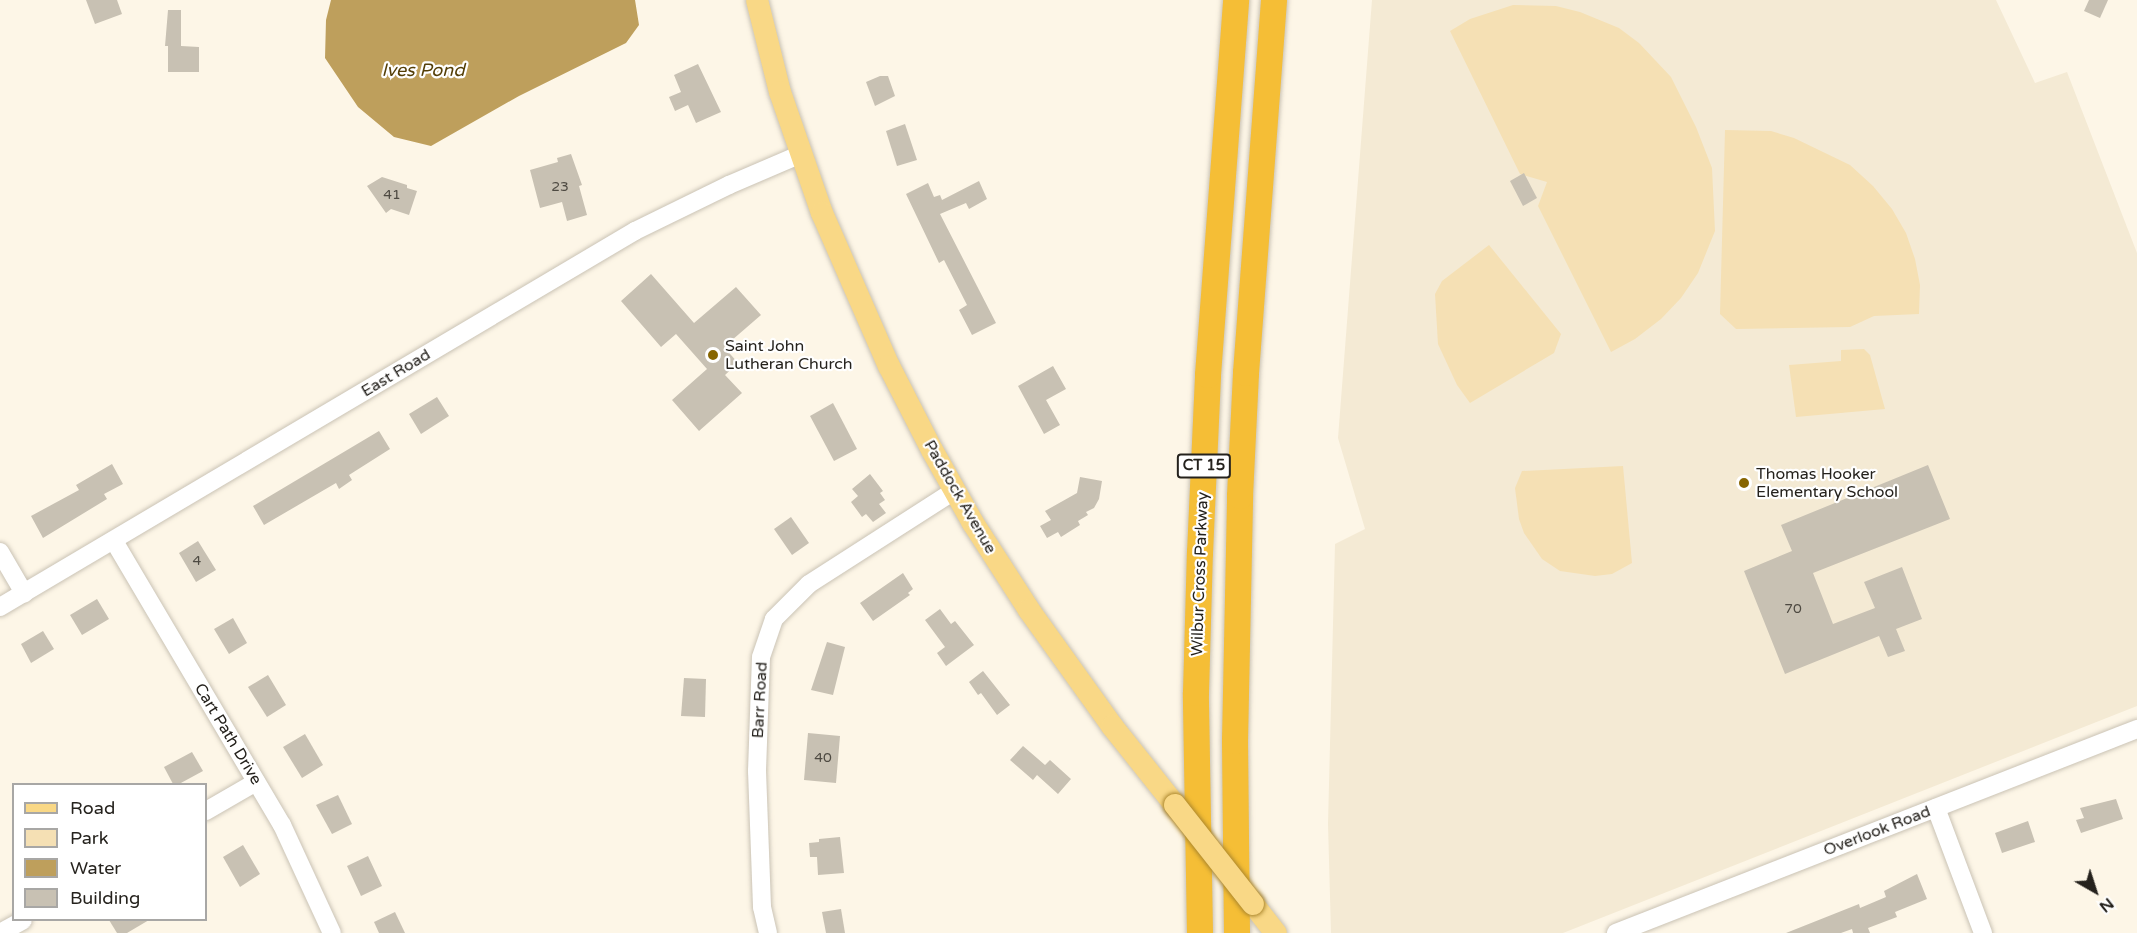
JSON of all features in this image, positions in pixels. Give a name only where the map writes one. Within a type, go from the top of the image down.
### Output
[{"type":"highway","name":"Wilbur Cross Parkway","points":[[1200,933],[1196,693],[1200,553],[1209,364],[1236,0]]},
{"type":"highway","name":"CT 15","points":[[1237,933],[1234,741],[1243,427],[1274,0]]},
{"type":"main road","name":"Paddock Avenue","points":[[757,0],[780,92],[828,226],[877,339],[954,490],[1061,656],[1276,933]]},
{"type":"street","name":"East Road","points":[[0,607],[635,231],[729,185],[801,154]]},
{"type":"street","name":"Barr Road","points":[[768,933],[762,907],[757,771],[761,657],[774,619],[809,584],[954,490]]},
{"type":"street","name":"Cart Path Drive","points":[[114,541],[282,825],[332,933]]},
{"type":"street","points":[[0,552],[24,592]]},
{"type":"street","name":"Overlook Road","points":[[1623,932],[2137,729]]},
{"type":"street","points":[[207,810],[255,782]]},
{"type":"street","points":[[1936,808],[1983,933]]},
{"type":"street","points":[[0,933],[21,921]]},
{"type":"shaded area","name":"Thomas Hooker Elementary School","points":[[1372,0],[1996,0],[2035,83],[2067,72],[2137,253],[2137,706],[1563,933],[1331,933],[1328,824],[1335,544],[1365,529],[1338,438]]},
{"type":"green space","points":[[1513,5],[1556,6],[1580,12],[1619,28],[1639,43],[1671,77],[1696,127],[1712,168],[1715,231],[1698,273],[1681,298],[1661,319],[1635,339],[1611,352],[1538,206],[1547,182],[1520,174],[1450,31],[1470,19]]},
{"type":"green space","points":[[1725,130],[1771,131],[1794,138],[1850,165],[1873,186],[1892,209],[1906,233],[1915,259],[1920,285],[1919,314],[1874,316],[1850,327],[1736,329],[1720,314]]},
{"type":"green space","points":[[1489,245],[1561,334],[1554,353],[1470,403],[1457,385],[1438,344],[1435,294],[1442,281]]},
{"type":"green space","points":[[1864,349],[1870,355],[1885,409],[1796,417],[1789,365],[1841,361],[1841,350]]},
{"type":"green space","points":[[1623,466],[1632,563],[1612,574],[1595,576],[1560,571],[1542,559],[1524,533],[1519,519],[1515,488],[1522,471]]},
{"type":"water","name":"Ives Pond","points":[[331,0],[635,0],[639,25],[626,43],[519,96],[431,146],[394,137],[358,107],[325,58],[326,20]]},
{"type":"building","points":[[86,0],[117,0],[122,14],[95,24]]},
{"type":"building","points":[[2089,0],[2108,0],[2100,18],[2084,11]]},
{"type":"building","points":[[168,10],[181,10],[181,46],[199,47],[199,72],[168,72],[168,46],[165,46]]},
{"type":"building","points":[[698,64],[721,112],[696,123],[688,105],[675,111],[669,97],[681,92],[674,75]]},
{"type":"building","points":[[880,76],[888,76],[895,96],[875,106],[866,82]]},
{"type":"building","points":[[905,124],[917,160],[897,166],[886,131]]},
{"type":"building","points":[[571,154],[582,185],[579,186],[587,215],[567,221],[562,202],[540,208],[530,170],[558,162],[557,158]]},
{"type":"building","points":[[1524,173],[1537,198],[1523,206],[1510,181]]},
{"type":"building","points":[[382,177],[407,185],[407,188],[417,191],[409,215],[391,209],[386,213],[367,186]]},
{"type":"building","points":[[979,181],[987,199],[969,209],[966,203],[940,214],[996,323],[972,335],[959,310],[967,305],[944,260],[939,263],[906,194],[928,183],[934,197],[940,195],[942,200]]},
{"type":"building","name":"Saint John Lutheran Church","points":[[651,274],[694,323],[736,287],[761,315],[724,347],[738,363],[725,375],[742,393],[699,431],[672,400],[707,369],[676,334],[661,347],[621,301]]},
{"type":"building","points":[[1053,366],[1066,389],[1046,400],[1060,425],[1044,434],[1018,386]]},
{"type":"building","points":[[437,397],[449,416],[421,434],[409,414]]},
{"type":"building","points":[[833,403],[857,449],[834,461],[810,416]]},
{"type":"building","points":[[379,431],[390,449],[349,475],[352,480],[339,489],[336,483],[264,525],[253,506]]},
{"type":"building","points":[[112,464],[123,484],[104,494],[107,499],[43,538],[31,516],[79,490],[76,485]]},
{"type":"building","points":[[1928,465],[1950,519],[1813,573],[1833,624],[1875,608],[1864,582],[1902,567],[1922,619],[1896,629],[1905,651],[1888,657],[1879,636],[1785,674],[1744,571],[1792,551],[1781,525]]},
{"type":"building","points":[[870,474],[883,491],[880,493],[885,500],[879,504],[886,513],[873,522],[866,514],[862,517],[851,502],[858,496],[852,489]]},
{"type":"building","points":[[1080,477],[1102,481],[1099,499],[1094,508],[1086,512],[1088,515],[1078,521],[1080,525],[1061,537],[1058,532],[1047,538],[1040,526],[1051,520],[1045,511],[1077,493]]},
{"type":"building","points":[[791,517],[809,543],[792,555],[774,529]]},
{"type":"building","points":[[198,541],[216,570],[196,582],[179,553]]},
{"type":"building","points":[[903,573],[913,589],[908,593],[910,595],[873,621],[860,603]]},
{"type":"building","points":[[97,599],[109,619],[82,635],[70,615]]},
{"type":"building","points":[[940,609],[951,624],[955,621],[974,645],[946,666],[937,653],[945,647],[925,620]]},
{"type":"building","points":[[233,618],[247,643],[229,654],[214,629]]},
{"type":"building","points":[[43,631],[54,649],[31,663],[21,644]]},
{"type":"building","points":[[827,642],[845,647],[833,695],[811,690]]},
{"type":"building","points":[[983,671],[1010,705],[997,715],[981,693],[978,695],[969,682]]},
{"type":"building","points":[[268,675],[286,705],[267,717],[248,687]]},
{"type":"building","points":[[684,678],[706,679],[705,717],[681,716]]},
{"type":"building","points":[[808,733],[840,736],[836,783],[804,780]]},
{"type":"building","points":[[305,734],[323,765],[302,778],[283,747]]},
{"type":"building","points":[[1023,746],[1045,765],[1050,760],[1071,779],[1058,794],[1037,775],[1033,780],[1010,760]]},
{"type":"building","points":[[192,752],[203,771],[181,783],[172,783],[164,767]]},
{"type":"building","points":[[338,795],[352,824],[332,834],[316,805]]},
{"type":"building","points":[[2116,799],[2123,819],[2081,833],[2076,820],[2084,818],[2080,808]]},
{"type":"building","points":[[2028,821],[2035,842],[2002,853],[1995,833]]},
{"type":"building","points":[[840,837],[844,873],[818,875],[817,857],[810,857],[809,843],[819,842],[819,839]]},
{"type":"building","points":[[243,845],[260,874],[240,887],[223,857]]},
{"type":"building","points":[[368,856],[382,886],[361,896],[347,866]]},
{"type":"building","points":[[1917,874],[1927,899],[1895,912],[1897,917],[1868,928],[1870,933],[1853,933],[1852,929],[1841,933],[1786,933],[1859,904],[1860,908],[1886,897],[1884,891]]},
{"type":"building","points":[[841,909],[845,933],[826,933],[822,912]]},
{"type":"building","points":[[395,912],[405,933],[379,933],[374,922]]},
{"type":"building","points":[[110,921],[147,921],[127,933],[117,933]]},
{"type":"place","name":"Saint John Lutheran Church","points":[[713,355]]},
{"type":"place","name":"Thomas Hooker Elementary School","points":[[1744,483]]}]
